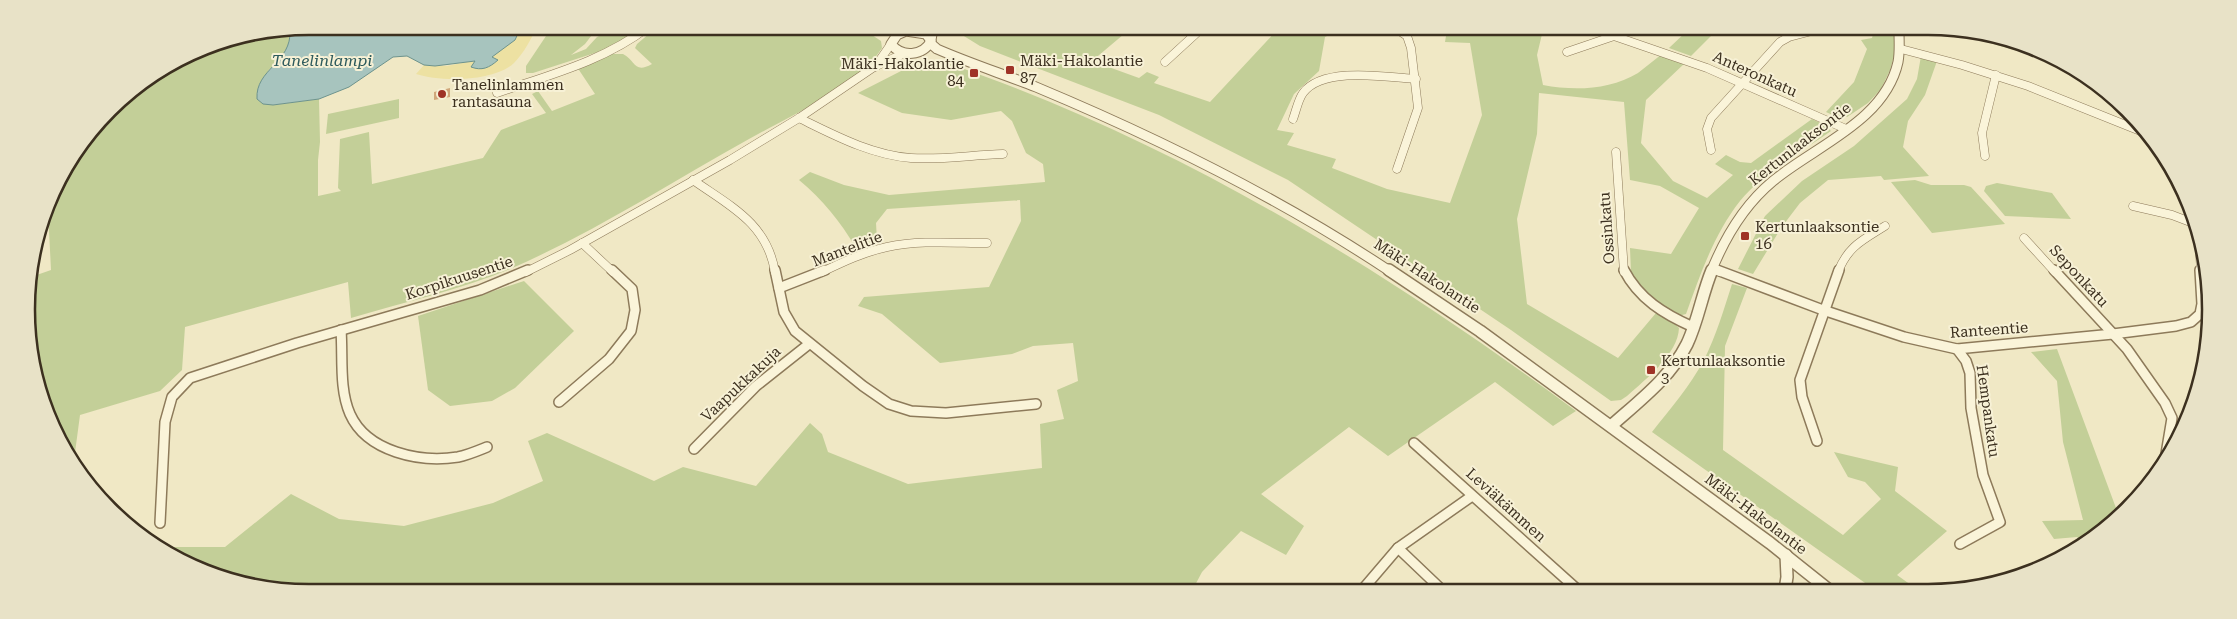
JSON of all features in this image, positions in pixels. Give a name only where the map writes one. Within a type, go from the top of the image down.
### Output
[{"type":"street","points":[[497,93],[605,54],[638,35]]},
{"type":"street","points":[[880,35],[891,42],[895,50],[908,53],[924,50],[931,35]]},
{"type":"street","points":[[891,42],[897,35]]},
{"type":"street","name":"Mäki-Hakolantie","points":[[927,35],[937,49],[965,62],[1035,87],[1113,121],[1237,181],[1368,257],[1480,330],[1786,555],[1822,584]]},
{"type":"street","points":[[1165,62],[1194,35]]},
{"type":"street","points":[[1397,169],[1418,108],[1416,79],[1406,35]]},
{"type":"street","name":"Anteronkatu","points":[[1567,52],[1609,35]]},
{"type":"street","name":"Anteronkatu","points":[[1620,35],[1678,56],[1846,130]]},
{"type":"street","points":[[1711,150],[1706,130],[1711,118],[1780,42],[1797,35]]},
{"type":"street","name":"Kertunlaaksontie","points":[[1611,426],[1650,393],[1672,368],[1686,344],[1713,269],[1728,235],[1754,199],[1774,181],[1846,130],[1880,99],[1890,86],[1896,73],[1901,49],[1899,35]]},
{"type":"street","name":"Korpikuusentie","points":[[874,67],[891,42]]},
{"type":"street","points":[[1901,49],[1996,76],[2062,99],[2133,128]]},
{"type":"street","name":"Mäki-Hakolantie","points":[[908,53],[934,55],[965,62]]},
{"type":"street","name":"Korpikuusentie","points":[[160,523],[165,422],[172,397],[183,383],[202,372],[488,286],[525,272],[693,180],[799,118],[874,67],[908,53]]},
{"type":"street","points":[[1293,119],[1304,93],[1317,81],[1338,75],[1416,79]]},
{"type":"street","points":[[1985,156],[1982,133],[1996,76]]},
{"type":"street","points":[[799,118],[834,135],[876,150],[909,158],[1004,154]]},
{"type":"street","name":"Ossinkatu","points":[[1616,152],[1623,269],[1630,284],[1641,296],[1661,311],[1693,327]]},
{"type":"street","points":[[693,180],[752,223],[763,235],[770,249],[782,307],[788,322],[810,344],[895,406],[917,412],[935,413],[1036,404]]},
{"type":"street","points":[[2133,206],[2172,215],[2187,221]]},
{"type":"street","points":[[1817,440],[1802,397],[1800,380],[1823,310],[1843,259],[1850,249],[1885,226]]},
{"type":"street","name":"Seponkatu","points":[[2024,238],[2114,334],[2148,377],[2165,403],[2172,418],[2168,442]]},
{"type":"street","points":[[559,402],[572,393],[626,341],[635,322],[635,297],[632,289],[582,242]]},
{"type":"street","name":"Mantelitie","points":[[779,288],[800,283],[872,251],[890,246],[987,243]]},
{"type":"street","name":"Ranteentie","points":[[1713,269],[1823,310],[1904,337],[1957,349],[2176,326],[2191,322],[2200,314],[2202,305]]},
{"type":"street","points":[[341,330],[346,399],[350,416],[360,430],[375,443],[395,452],[422,458],[455,457],[487,447]]},
{"type":"street","name":"Vaapukkakuja","points":[[694,449],[756,386],[810,344]]},
{"type":"street","name":"Hempankatu","points":[[1957,349],[1966,361],[1970,373],[1971,408],[1983,475],[2000,522],[1960,544]]},
{"type":"street","name":"Leviäkämmen","points":[[1414,443],[1571,584]]},
{"type":"street","points":[[1367,584],[1398,548],[1472,496]]},
{"type":"street","points":[[1398,548],[1434,584]]},
{"type":"street","points":[[1786,555],[1786,584]]},
{"type":"green space","points":[[547,35],[592,35],[585,44],[571,55],[586,49],[601,35],[628,36],[626,39],[601,51],[533,73],[526,73],[526,66]]},
{"type":"green space","points":[[648,35],[872,35],[881,41],[882,48],[871,62],[856,75],[821,100],[601,224],[510,269],[452,290],[351,318],[348,282],[185,327],[182,370],[160,391],[80,415],[75,452],[56,415],[40,363],[35,310],[37,275],[51,270],[49,225],[63,188],[81,157],[115,115],[157,81],[188,63],[238,44],[274,37],[290,36],[285,53],[268,71],[273,105],[319,99],[318,196],[341,191],[338,188],[340,139],[369,132],[372,184],[483,158],[501,130],[546,113],[532,94],[538,91],[552,111],[595,94],[577,67],[611,54],[623,54],[638,67],[642,68],[652,64],[635,48]]},
{"type":"green space","points":[[962,35],[1123,35],[1092,61],[1139,78],[1147,72],[1159,77],[1154,83],[1210,102],[1272,35],[1329,35],[1325,37],[1319,71],[1294,94],[1277,130],[1294,133],[1287,145],[1336,159],[1332,168],[1387,189],[1450,203],[1482,115],[1470,43],[1445,42],[1446,35],[1542,35],[1537,55],[1543,85],[1555,87],[1592,88],[1616,83],[1638,73],[1662,54],[1686,62],[1646,100],[1641,143],[1673,181],[1707,198],[1733,175],[1715,164],[1726,155],[1740,162],[1751,163],[1812,119],[1825,125],[1831,131],[1771,172],[1740,201],[1715,241],[1686,314],[1678,316],[1640,288],[1631,273],[1630,248],[1671,254],[1699,208],[1660,186],[1630,180],[1624,102],[1539,93],[1537,134],[1517,219],[1527,304],[1618,358],[1656,313],[1669,318],[1679,328],[1673,347],[1660,365],[1627,396],[1621,400],[1611,401],[1511,330],[1288,180],[1159,115],[980,46]]},
{"type":"green space","points":[[1683,35],[1712,35],[1691,56],[1669,48]]},
{"type":"green space","points":[[1873,35],[1894,35],[1896,49],[1890,70],[1881,89],[1868,103],[1847,117],[1837,117],[1826,112],[1854,82],[1867,49],[1861,40],[1872,38]]},
{"type":"green space","points":[[1976,39],[1999,44],[2023,52]]},
{"type":"green space","points":[[1921,56],[1937,61],[1925,95],[1908,121],[1903,147],[1929,176],[1884,180],[1881,176],[1828,180],[1800,203],[1781,228],[1753,274],[1738,269],[1765,216],[1802,181],[1854,146],[1907,99],[1917,79]]},
{"type":"green space","points":[[950,64],[1034,95],[1117,131],[1197,171],[1276,213],[1353,259],[1429,308],[1576,411],[1553,426],[1495,382],[1388,456],[1349,427],[1261,494],[1304,526],[1286,555],[1241,531],[1202,572],[1196,584],[310,584],[274,582],[238,575],[204,563],[172,547],[225,547],[291,494],[339,519],[404,526],[493,503],[543,481],[528,441],[547,433],[654,481],[683,467],[756,486],[810,423],[822,434],[828,452],[908,484],[1042,468],[1040,424],[1064,419],[1057,390],[1078,381],[1073,343],[1033,346],[1012,354],[940,363],[882,314],[858,306],[864,297],[989,287],[1021,221],[1020,200],[887,209],[876,223],[877,240],[856,248],[830,211],[799,180],[810,172],[844,185],[889,195],[1045,182],[1043,164],[1026,153],[1012,121],[1001,111],[951,120],[902,113],[858,93],[903,70]]},
{"type":"green space","points":[[399,99],[399,118],[326,134],[328,114]]},
{"type":"green space","points":[[1915,180],[1931,185],[1964,185],[1971,187],[2005,224],[1932,233],[1891,182]]},
{"type":"green space","points":[[1997,183],[2052,193],[2071,219],[2005,216],[1984,191],[1986,186]]},
{"type":"green space","points":[[524,281],[574,331],[515,388],[492,401],[450,406],[428,390],[418,316]]},
{"type":"green space","points":[[1732,284],[1747,288],[1725,346],[1723,450],[1843,535],[1881,499],[1865,482],[1848,477],[1834,452],[1898,467],[1895,491],[1947,531],[1897,575],[1910,584],[1867,584],[1652,432],[1698,370],[1716,332]]},
{"type":"green space","points":[[2057,349],[2117,509],[2079,539],[2077,537],[2054,539],[2042,521],[2083,520],[2063,442],[2057,381],[2031,352]]},
{"type":"sand","points":[[516,35],[533,35],[514,63],[494,74],[467,79],[452,79],[426,77],[416,74],[424,65],[447,66],[476,60],[471,67],[482,69],[497,60],[492,57]]},
{"type":"water","name":"Tanelinlampi","points":[[310,35],[517,35],[515,40],[492,57],[498,60],[485,68],[471,67],[475,61],[435,66],[424,65],[407,56],[393,57],[349,87],[319,99],[273,105],[263,104],[257,99],[258,89],[262,80],[280,58],[289,41],[289,36]]},
{"type":"building","name":"Tanelinlammen rantasauna","points":[[450,88],[450,97],[434,100],[434,92]]},
{"type":"place","name":"Mäki-Hakolantie 87","points":[[1010,70]]},
{"type":"place","name":"Mäki-Hakolantie 84","points":[[974,73]]},
{"type":"place","name":"Tanelinlammen rantasauna","points":[[442,94]]},
{"type":"place","name":"Kertunlaaksontie 16","points":[[1745,236]]},
{"type":"place","name":"Kertunlaaksontie 3","points":[[1651,370]]}]
